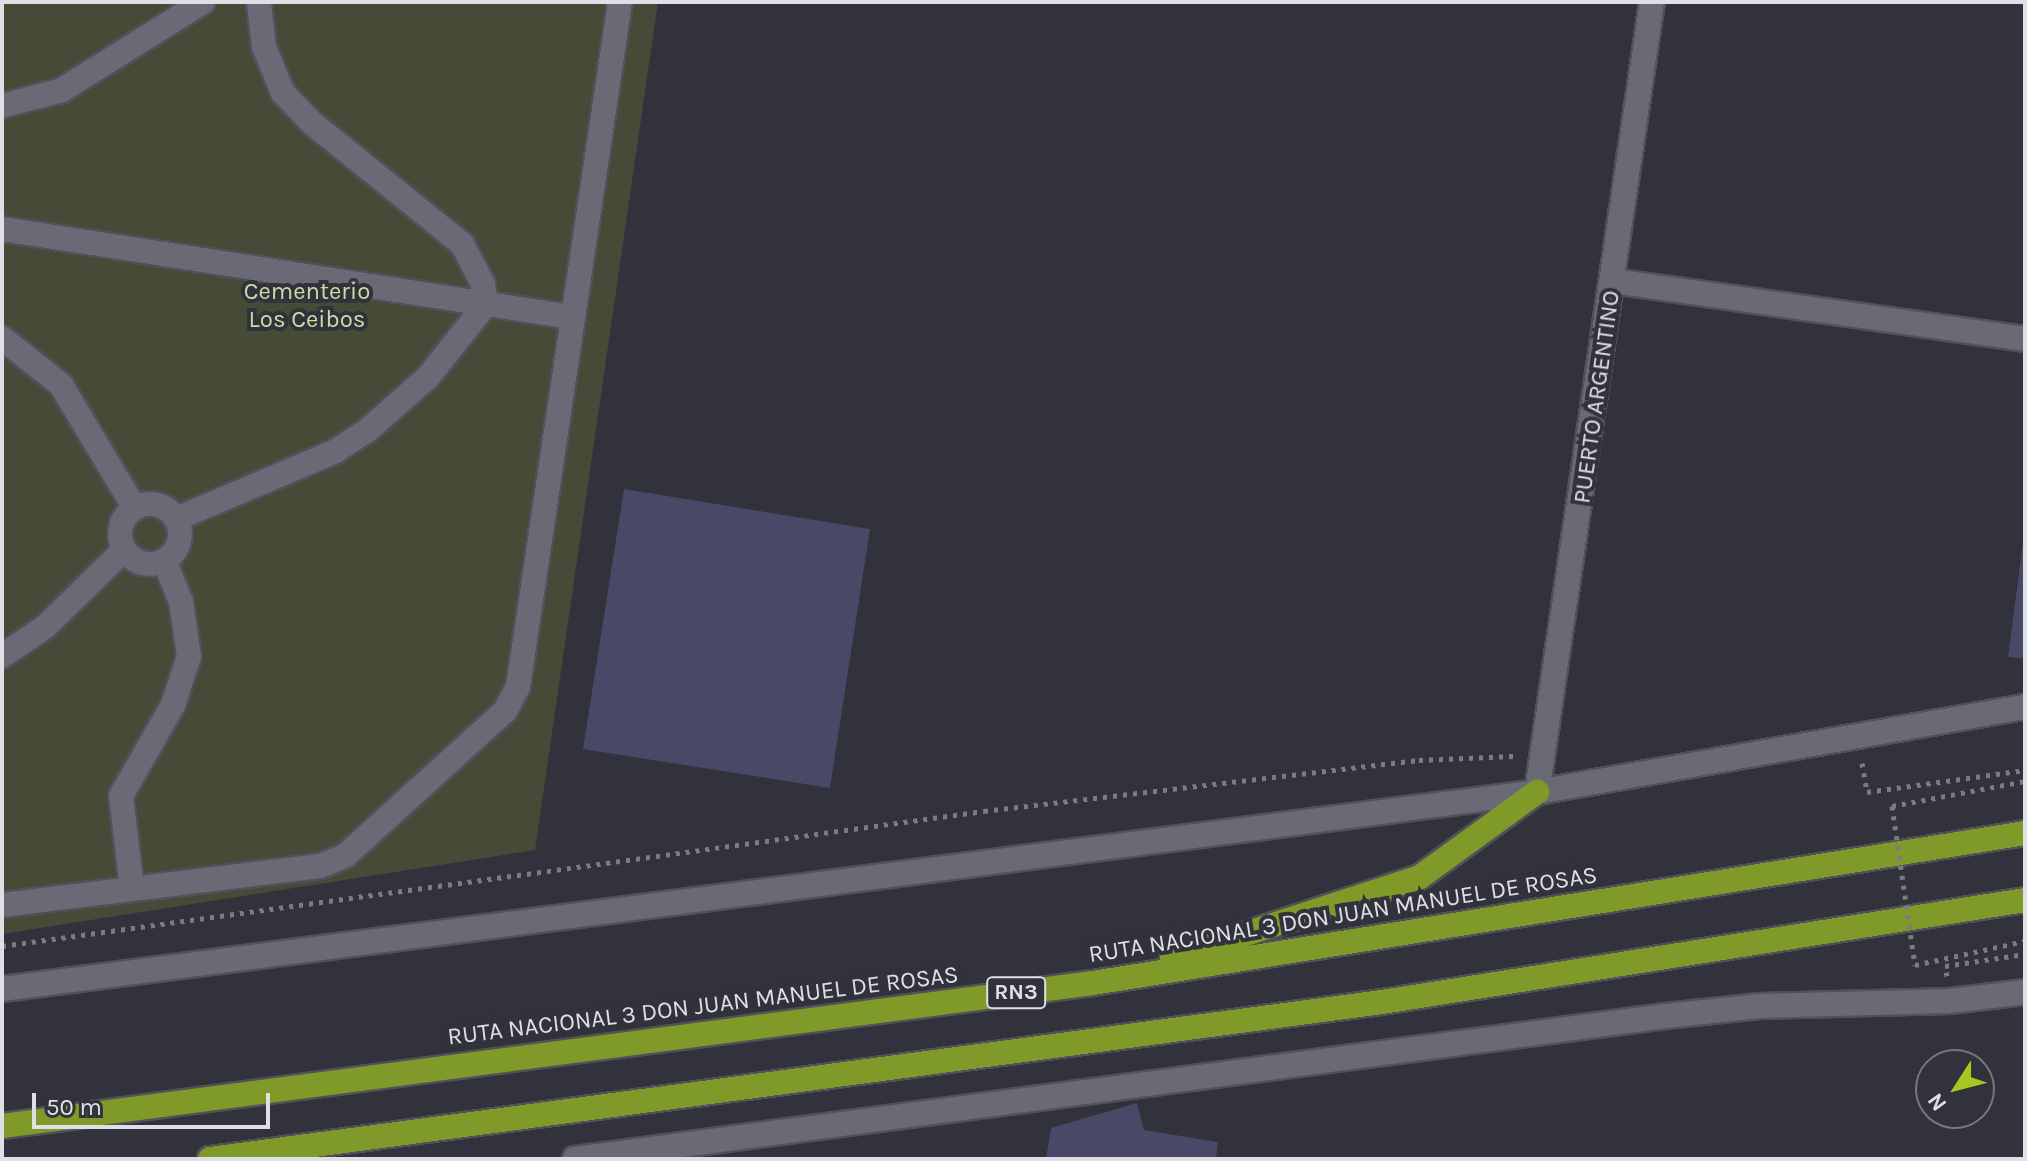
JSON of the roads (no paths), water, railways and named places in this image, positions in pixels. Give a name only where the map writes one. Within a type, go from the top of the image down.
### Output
[{"type":"highway","points":[[1093,983],[1420,877],[1537,792]]},
{"type":"highway","name":"RUTA NACIONAL 3 DON JUAN MANUEL DE ROSAS","points":[[2,1126],[1093,983],[2025,833]]},
{"type":"highway","points":[[210,1159],[1382,1002],[2025,900]]},
{"type":"street","points":[[2,106],[62,90],[203,2]]},
{"type":"street","points":[[237,2],[260,2],[264,47],[283,93],[312,123],[462,244],[479,274],[486,304]]},
{"type":"street","points":[[2,905],[320,866],[345,856],[505,711],[518,687],[620,2]]},
{"type":"street","name":"PUERTO ARGENTINO","points":[[1537,792],[1652,2]]},
{"type":"street","points":[[2,229],[571,317]]},
{"type":"street","points":[[1613,281],[2025,339]]},
{"type":"street","points":[[176,519],[334,452],[368,430],[428,377],[486,304]]},
{"type":"street","points":[[2,338],[61,385],[134,507]]},
{"type":"street","points":[[163,506],[176,519],[180,540],[164,560],[139,562],[124,550],[120,531],[134,507],[163,506]]},
{"type":"street","points":[[2,656],[45,627],[124,550]]},
{"type":"street","points":[[132,889],[121,796],[173,705],[189,656],[181,602],[164,560]]},
{"type":"street","points":[[2,989],[1537,792],[2025,707]]},
{"type":"street","points":[[575,1159],[1666,1016],[1759,1006],[1950,1001],[2025,992]]},
{"type":"park label","name":"Cementerio Los Ceibos","points":[[307,306]]}]
